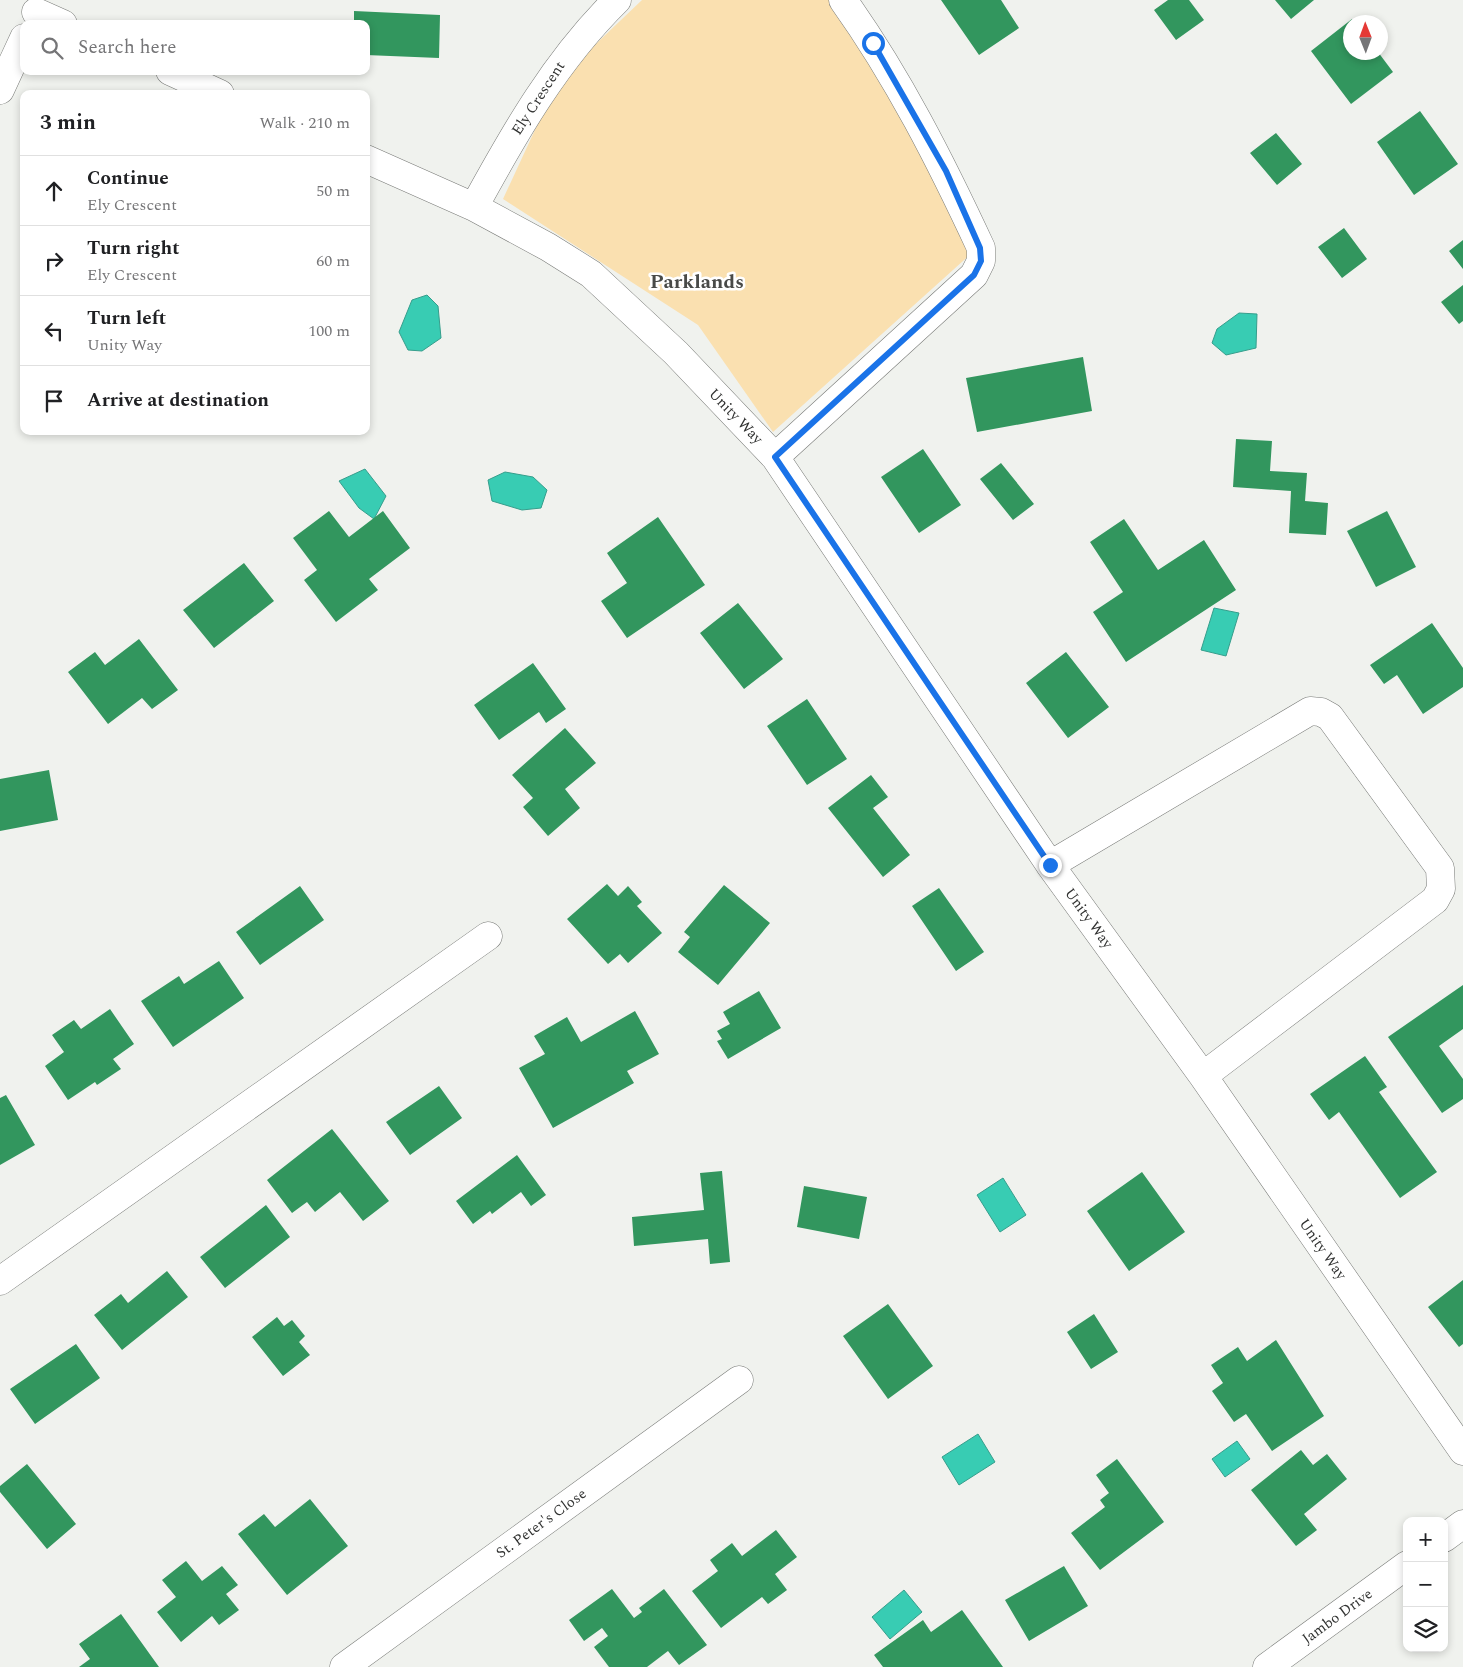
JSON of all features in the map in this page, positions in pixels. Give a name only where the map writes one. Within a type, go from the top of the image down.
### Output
[{"type":"street","name":"Ely Crescent","points":[[474,207],[518,128],[565,57],[617,0]]},
{"type":"street","points":[[775,457],[974,275],[981,261],[980,248],[946,171],[873,43],[843,0]]},
{"type":"street","points":[[35,12],[54,20]]},
{"type":"street","points":[[0,90],[20,47]]},
{"type":"street","points":[[179,75],[211,90]]},
{"type":"street","name":"Unity Way","points":[[370,161],[474,207],[548,247],[591,274],[676,353],[775,457],[1050,865],[1203,1076],[1463,1451]]},
{"type":"street","points":[[1050,865],[1310,712],[1321,712],[1330,717],[1440,868],[1441,889],[1435,900],[1203,1076]]},
{"type":"street","points":[[0,1281],[488,936]]},
{"type":"street","name":"St. Peter's Close","points":[[344,1667],[739,1380]]},
{"type":"street","points":[[1448,1535],[1463,1524]]},
{"type":"street","name":"Jambo Drive","points":[[1267,1667],[1403,1568]]},
{"type":"shaded area","points":[[642,0],[832,0],[865,46],[973,252],[773,432],[698,325],[503,199],[558,80]]},
{"type":"shaded area","points":[[427,295],[438,306],[441,338],[422,351],[408,350],[399,332],[412,300]]},
{"type":"shaded area","points":[[1239,313],[1257,314],[1256,348],[1226,355],[1212,343],[1217,329]]},
{"type":"shaded area","points":[[365,469],[386,496],[374,519],[359,508],[339,481]]},
{"type":"shaded area","points":[[505,472],[533,477],[547,490],[541,508],[522,510],[492,501],[488,480]]},
{"type":"shaded area","points":[[1214,608],[1239,613],[1226,656],[1201,650]]},
{"type":"shaded area","points":[[1003,1178],[1026,1215],[1000,1232],[977,1195]]},
{"type":"shaded area","points":[[978,1434],[995,1462],[959,1485],[942,1457]]},
{"type":"shaded area","points":[[1237,1441],[1250,1459],[1225,1477],[1212,1459]]},
{"type":"shaded area","points":[[904,1590],[922,1612],[890,1639],[872,1617]]},
{"type":"building","points":[[941,0],[1001,0],[1019,28],[979,55]]},
{"type":"building","points":[[1168,0],[1189,0],[1204,20],[1176,40],[1154,10]]},
{"type":"building","points":[[1275,0],[1314,0],[1291,19]]},
{"type":"building","points":[[354,11],[440,15],[439,58],[370,55],[370,20],[354,20]]},
{"type":"building","points":[[1343,26],[1343,60],[1384,60],[1393,72],[1351,104],[1311,51]]},
{"type":"building","points":[[1420,111],[1458,164],[1414,195],[1377,142]]},
{"type":"building","points":[[1276,133],[1302,164],[1277,185],[1250,153]]},
{"type":"building","points":[[1344,228],[1367,259],[1342,278],[1318,247]]},
{"type":"building","points":[[1463,240],[1463,269],[1449,251]]},
{"type":"building","points":[[1463,285],[1463,321],[1459,324],[1441,302]]},
{"type":"building","points":[[1083,357],[1092,411],[977,432],[966,378]]},
{"type":"building","points":[[1236,439],[1272,441],[1270,471],[1307,473],[1305,501],[1328,503],[1326,535],[1289,533],[1291,491],[1233,487]]},
{"type":"building","points":[[923,449],[961,505],[919,533],[881,477]]},
{"type":"building","points":[[1001,463],[1034,504],[1013,520],[980,479]]},
{"type":"building","points":[[329,511],[349,537],[383,511],[410,548],[369,579],[378,590],[336,622],[304,580],[317,570],[293,538]]},
{"type":"building","points":[[1387,511],[1416,567],[1376,587],[1347,531]]},
{"type":"building","points":[[658,517],[705,585],[627,638],[601,601],[627,583],[607,553]]},
{"type":"building","points":[[1124,519],[1158,570],[1204,540],[1236,590],[1126,662],[1093,612],[1123,592],[1090,542]]},
{"type":"building","points":[[244,563],[274,601],[214,648],[183,610]]},
{"type":"building","points":[[738,603],[783,659],[744,689],[700,633]]},
{"type":"building","points":[[1432,623],[1463,668],[1463,687],[1423,714],[1397,675],[1384,684],[1370,665]]},
{"type":"building","points":[[139,639],[178,690],[152,709],[142,698],[108,724],[68,672],[95,652],[105,665]]},
{"type":"building","points":[[1066,652],[1109,707],[1068,738],[1026,683]]},
{"type":"building","points":[[533,663],[566,709],[546,723],[539,712],[499,740],[474,705]]},
{"type":"building","points":[[807,699],[847,759],[807,785],[767,726]]},
{"type":"building","points":[[565,728],[596,763],[565,789],[580,808],[548,836],[523,807],[533,798],[512,775]]},
{"type":"building","points":[[49,770],[58,820],[0,831],[0,779]]},
{"type":"building","points":[[871,775],[888,797],[873,808],[910,855],[883,877],[828,808]]},
{"type":"building","points":[[607,884],[618,896],[628,886],[642,902],[637,906],[662,933],[628,963],[620,954],[608,964],[567,919]]},
{"type":"building","points":[[724,885],[770,923],[718,985],[678,952],[690,937],[684,932]]},
{"type":"building","points":[[300,886],[324,920],[260,965],[236,932]]},
{"type":"building","points":[[939,888],[984,952],[956,971],[912,906]]},
{"type":"building","points":[[219,961],[244,998],[173,1047],[141,1001],[179,976],[184,984]]},
{"type":"building","points":[[1463,985],[1463,1029],[1439,1046],[1463,1079],[1463,1099],[1442,1113],[1388,1037]]},
{"type":"building","points":[[759,991],[781,1028],[728,1059],[717,1041],[722,1039],[717,1031],[730,1024],[723,1012]]},
{"type":"building","points":[[110,1009],[134,1044],[113,1059],[121,1069],[97,1085],[95,1082],[68,1100],[45,1066],[64,1052],[52,1035],[74,1020],[81,1029]]},
{"type":"building","points":[[635,1011],[659,1054],[627,1071],[634,1083],[553,1128],[519,1068],[545,1054],[534,1036],[567,1017],[581,1042]]},
{"type":"building","points":[[1365,1056],[1387,1087],[1379,1092],[1437,1172],[1400,1198],[1339,1112],[1329,1120],[1310,1094]]},
{"type":"building","points":[[439,1086],[462,1118],[410,1155],[386,1122]]},
{"type":"building","points":[[6,1095],[35,1145],[0,1165],[0,1098]]},
{"type":"building","points":[[332,1129],[389,1201],[363,1221],[340,1192],[315,1212],[307,1202],[292,1213],[267,1180]]},
{"type":"building","points":[[517,1155],[546,1195],[531,1206],[521,1192],[492,1214],[490,1211],[473,1224],[456,1201]]},
{"type":"building","points":[[722,1171],[730,1262],[710,1264],[708,1239],[634,1246],[632,1217],[704,1210],[700,1173]]},
{"type":"building","points":[[1142,1172],[1185,1232],[1129,1271],[1087,1211]]},
{"type":"building","points":[[804,1186],[867,1197],[859,1239],[797,1227]]},
{"type":"building","points":[[266,1205],[290,1237],[225,1288],[200,1257]]},
{"type":"building","points":[[167,1271],[188,1297],[122,1350],[94,1315],[121,1294],[128,1303]]},
{"type":"building","points":[[1463,1280],[1463,1344],[1459,1347],[1428,1307]]},
{"type":"building","points":[[888,1304],[933,1366],[888,1399],[843,1336]]},
{"type":"building","points":[[1094,1314],[1118,1352],[1091,1369],[1067,1332]]},
{"type":"building","points":[[277,1317],[284,1326],[292,1320],[305,1336],[299,1342],[310,1355],[283,1376],[252,1337]]},
{"type":"building","points":[[1276,1340],[1324,1416],[1272,1451],[1246,1414],[1234,1422],[1212,1391],[1223,1383],[1211,1365],[1238,1347],[1247,1361]]},
{"type":"building","points":[[76,1344],[100,1378],[35,1424],[10,1389]]},
{"type":"building","points":[[1301,1450],[1313,1465],[1327,1454],[1347,1479],[1304,1514],[1317,1530],[1296,1546],[1251,1490]]},
{"type":"building","points":[[1117,1459],[1164,1522],[1100,1570],[1071,1533],[1105,1507],[1100,1500],[1109,1493],[1096,1475]]},
{"type":"building","points":[[27,1464],[76,1524],[47,1549],[0,1492],[0,1486]]},
{"type":"building","points":[[310,1499],[348,1546],[287,1595],[238,1534],[264,1514],[275,1527]]},
{"type":"building","points":[[776,1530],[797,1557],[775,1574],[787,1590],[768,1604],[762,1597],[721,1628],[692,1591],[718,1571],[710,1560],[732,1543],[742,1556]]},
{"type":"building","points":[[186,1561],[202,1581],[222,1566],[238,1585],[226,1594],[239,1610],[219,1625],[212,1616],[181,1642],[157,1612],[176,1597],[162,1580]]},
{"type":"building","points":[[1064,1566],[1088,1606],[1029,1641],[1005,1600]]},
{"type":"building","points":[[612,1589],[634,1618],[642,1612],[639,1608],[664,1589],[707,1645],[679,1665],[668,1651],[647,1667],[609,1667],[594,1647],[608,1636],[602,1628],[584,1641],[569,1620]]},
{"type":"building","points":[[962,1610],[1003,1667],[883,1667],[874,1655],[923,1620],[931,1632]]},
{"type":"building","points":[[121,1614],[159,1667],[79,1667],[90,1659],[79,1644]]},
{"type":"district","name":"Parklands","points":[[697,281]]},
{"type":"route","points":[[873,43],[946,171],[980,248],[981,261],[974,275],[775,457],[1050,865]]}]
